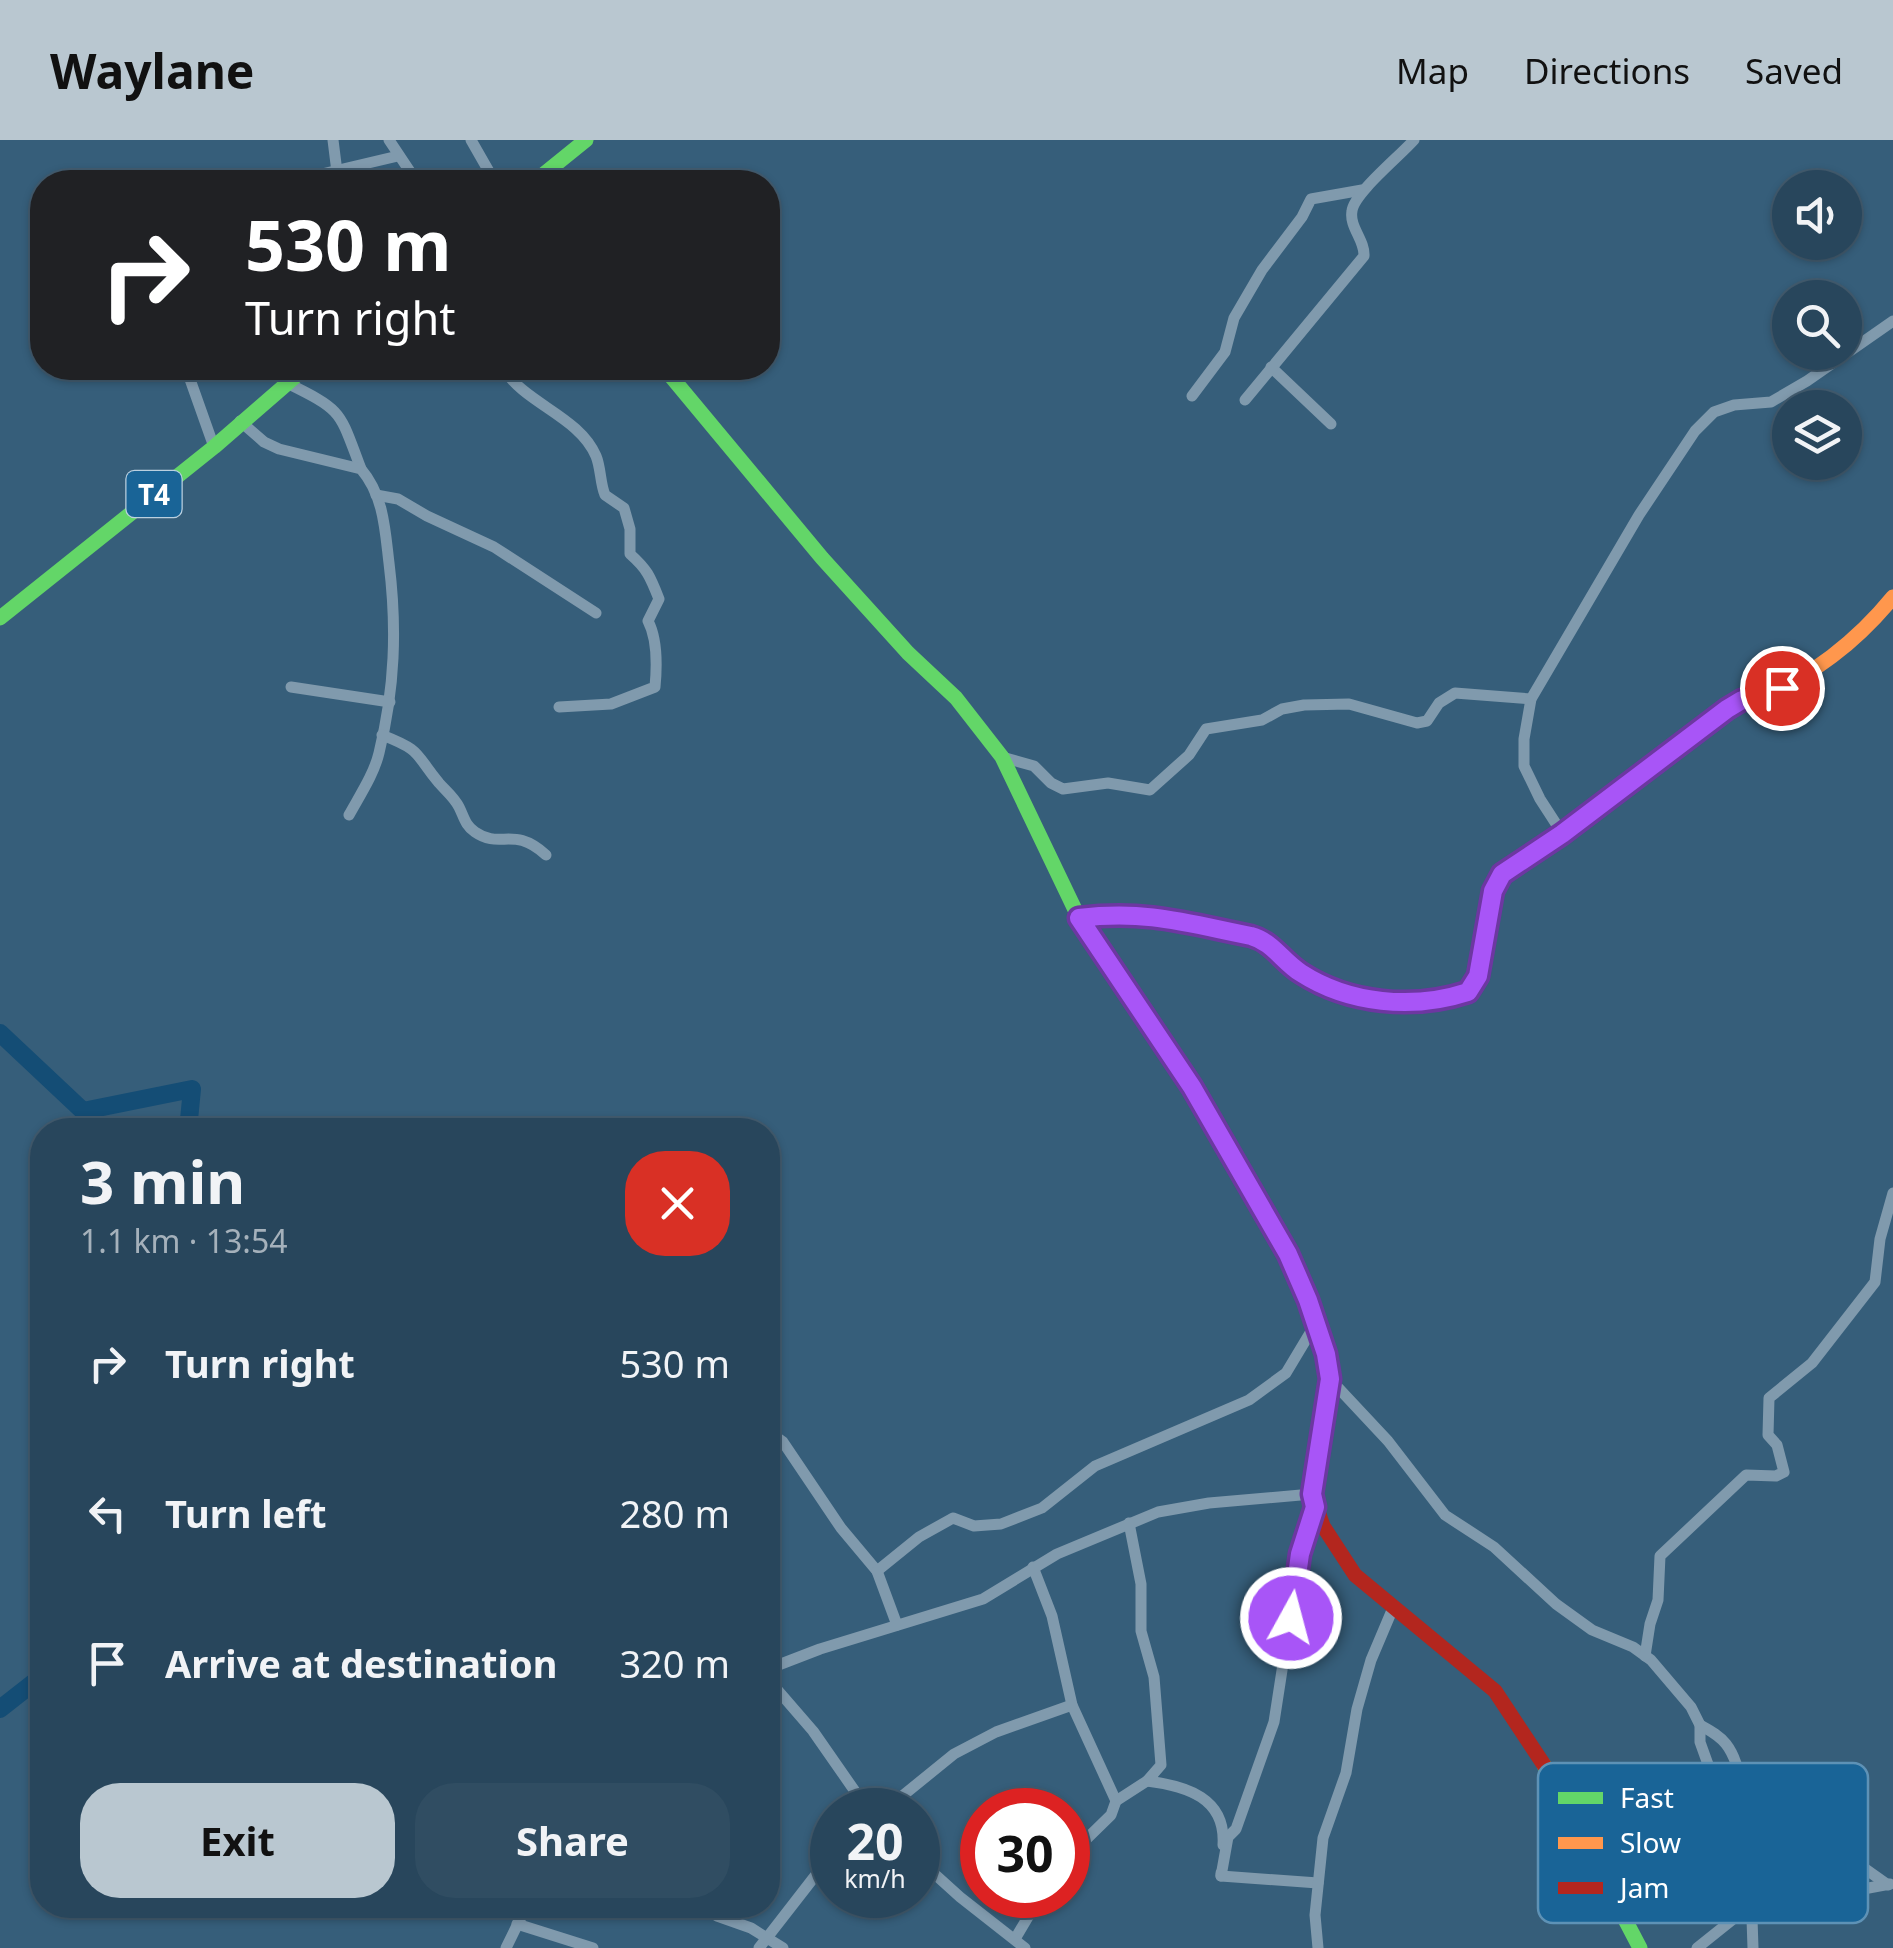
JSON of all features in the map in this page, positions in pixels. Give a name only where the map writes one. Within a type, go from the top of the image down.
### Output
[{"type":"main road","points":[[549,170],[586,140]]},
{"type":"main road","name":"T4","points":[[0,618],[214,446],[290,380]]},
{"type":"main road","points":[[674,380],[822,558],[882,626],[956,698],[1002,757],[1079,918],[1192,1087],[1288,1254],[1316,1322],[1330,1379],[1314,1500],[1345,1564],[1496,1691],[1544,1763]]},
{"type":"main road","points":[[1079,918],[1123,913],[1153,916],[1251,936],[1264,940],[1300,973],[1367,1000],[1404,1002],[1458,996],[1476,984],[1494,886],[1502,874],[1562,834],[1727,709],[1742,700],[1782,688],[1841,648],[1876,620],[1893,598]]},
{"type":"main road","points":[[1627,1923],[1640,1948]]},
{"type":"street","points":[[333,140],[337,170]]},
{"type":"street","points":[[389,140],[408,170]]},
{"type":"street","points":[[471,140],[487,170]]},
{"type":"street","points":[[1245,400],[1364,256],[1352,210],[1366,189],[1414,140]]},
{"type":"street","points":[[345,170],[398,156]]},
{"type":"street","points":[[1192,396],[1225,352],[1234,318],[1311,198],[1366,189]]},
{"type":"street","points":[[1562,834],[1524,766],[1524,740],[1532,700],[1638,514],[1695,431],[1714,412],[1734,405],[1770,402],[1807,381],[1893,320]]},
{"type":"street","points":[[1271,367],[1331,424]]},
{"type":"street","points":[[190,380],[214,446]]},
{"type":"street","points":[[511,380],[562,419],[596,455],[605,495],[621,504],[628,516],[630,554],[648,571],[659,599],[648,621],[656,657],[655,687],[611,704],[558,708]]},
{"type":"street","points":[[287,382],[341,415],[384,517],[396,646],[390,702],[375,764],[349,814]]},
{"type":"street","points":[[240,420],[278,449],[361,470]]},
{"type":"street","points":[[376,495],[398,499],[494,547],[596,613]]},
{"type":"street","points":[[291,687],[390,702]]},
{"type":"street","points":[[1002,757],[1034,766],[1050,783],[1063,788],[1108,783],[1150,790],[1189,755],[1206,729],[1262,720],[1282,708],[1349,704],[1418,723],[1427,722],[1439,703],[1454,693],[1532,700]]},
{"type":"street","points":[[382,735],[419,752],[434,778],[454,798],[470,830],[494,839],[531,841],[546,855]]},
{"type":"street","points":[[1645,1656],[1658,1600],[1660,1556],[1746,1475],[1776,1476],[1784,1472],[1777,1445],[1768,1435],[1768,1398],[1812,1363],[1875,1282],[1880,1239],[1893,1193]]},
{"type":"street","points":[[877,1571],[919,1537],[954,1518],[974,1526],[1001,1524],[1042,1508],[1095,1466],[1249,1400],[1286,1373],[1316,1322]]},
{"type":"street","points":[[1330,1379],[1388,1442],[1445,1516],[1494,1547],[1556,1604],[1592,1630],[1645,1656],[1677,1689],[1700,1725],[1723,1740],[1736,1763]]},
{"type":"street","points":[[780,1440],[830,1513],[877,1571],[897,1625]]},
{"type":"street","points":[[780,1665],[983,1599],[1033,1567],[1158,1512],[1209,1503],[1314,1500],[1300,1554],[1274,1722],[1236,1830],[1228,1837],[1221,1876]]},
{"type":"street","points":[[1090,1836],[1111,1815],[1116,1800],[1148,1781],[1161,1765],[1153,1668],[1142,1631],[1140,1584],[1129,1523]]},
{"type":"street","points":[[1033,1567],[1052,1616],[1072,1705],[1116,1800]]},
{"type":"street","points":[[1318,1948],[1315,1914],[1323,1838],[1346,1773],[1357,1709],[1371,1660],[1393,1608]]},
{"type":"street","points":[[780,1693],[813,1731],[853,1788]]},
{"type":"street","points":[[912,1788],[954,1754],[996,1732],[1072,1705]]},
{"type":"street","points":[[1700,1725],[1700,1742],[1708,1763]]},
{"type":"street","points":[[1148,1781],[1191,1791],[1217,1810],[1224,1828],[1221,1876]]},
{"type":"street","points":[[1868,1869],[1891,1884]]},
{"type":"street","points":[[1221,1876],[1318,1883]]},
{"type":"street","points":[[940,1878],[1026,1948]]},
{"type":"street","points":[[763,1943],[810,1882]]},
{"type":"street","points":[[506,1948],[520,1918]]},
{"type":"street","points":[[723,1918],[751,1928],[763,1943],[783,1948]]},
{"type":"street","points":[[1015,1938],[1027,1918]]},
{"type":"street","points":[[1697,1948],[1728,1923]]},
{"type":"street","points":[[1752,1923],[1753,1948]]},
{"type":"street","points":[[517,1924],[593,1948]]},
{"type":"waterway","points":[[0,1033],[83,1111],[192,1089],[189,1118]]},
{"type":"waterway","points":[[0,1709],[30,1685]]},
{"type":"traffic: fast","points":[[549,170],[586,140]]},
{"type":"traffic: fast","points":[[0,618],[214,447],[291,380]]},
{"type":"traffic: fast","points":[[674,380],[822,558],[908,653],[956,698],[1002,757],[1079,918],[1192,1087],[1289,1254],[1326,1354],[1330,1379],[1326,1408]]},
{"type":"traffic: fast","points":[[1079,918],[1146,917],[1251,936],[1320,984],[1361,997],[1404,1001],[1468,992],[1480,963],[1492,903],[1503,874],[1727,709],[1757,697]]},
{"type":"traffic: fast","points":[[1627,1923],[1640,1948]]},
{"type":"traffic: slow","points":[[1757,697],[1796,680],[1832,656],[1893,597]]},
{"type":"traffic: jam","points":[[1326,1408],[1312,1494],[1323,1526],[1355,1575],[1495,1691],[1543,1763]]},
{"type":"route","points":[[1291,1618],[1300,1554],[1315,1507],[1312,1494],[1330,1379],[1326,1354],[1288,1254],[1192,1087],[1079,918],[1123,913],[1153,916],[1251,936],[1264,940],[1300,973],[1367,1000],[1404,1002],[1458,996],[1476,984],[1494,886],[1502,874],[1562,834],[1727,709],[1742,700],[1782,688]]}]
